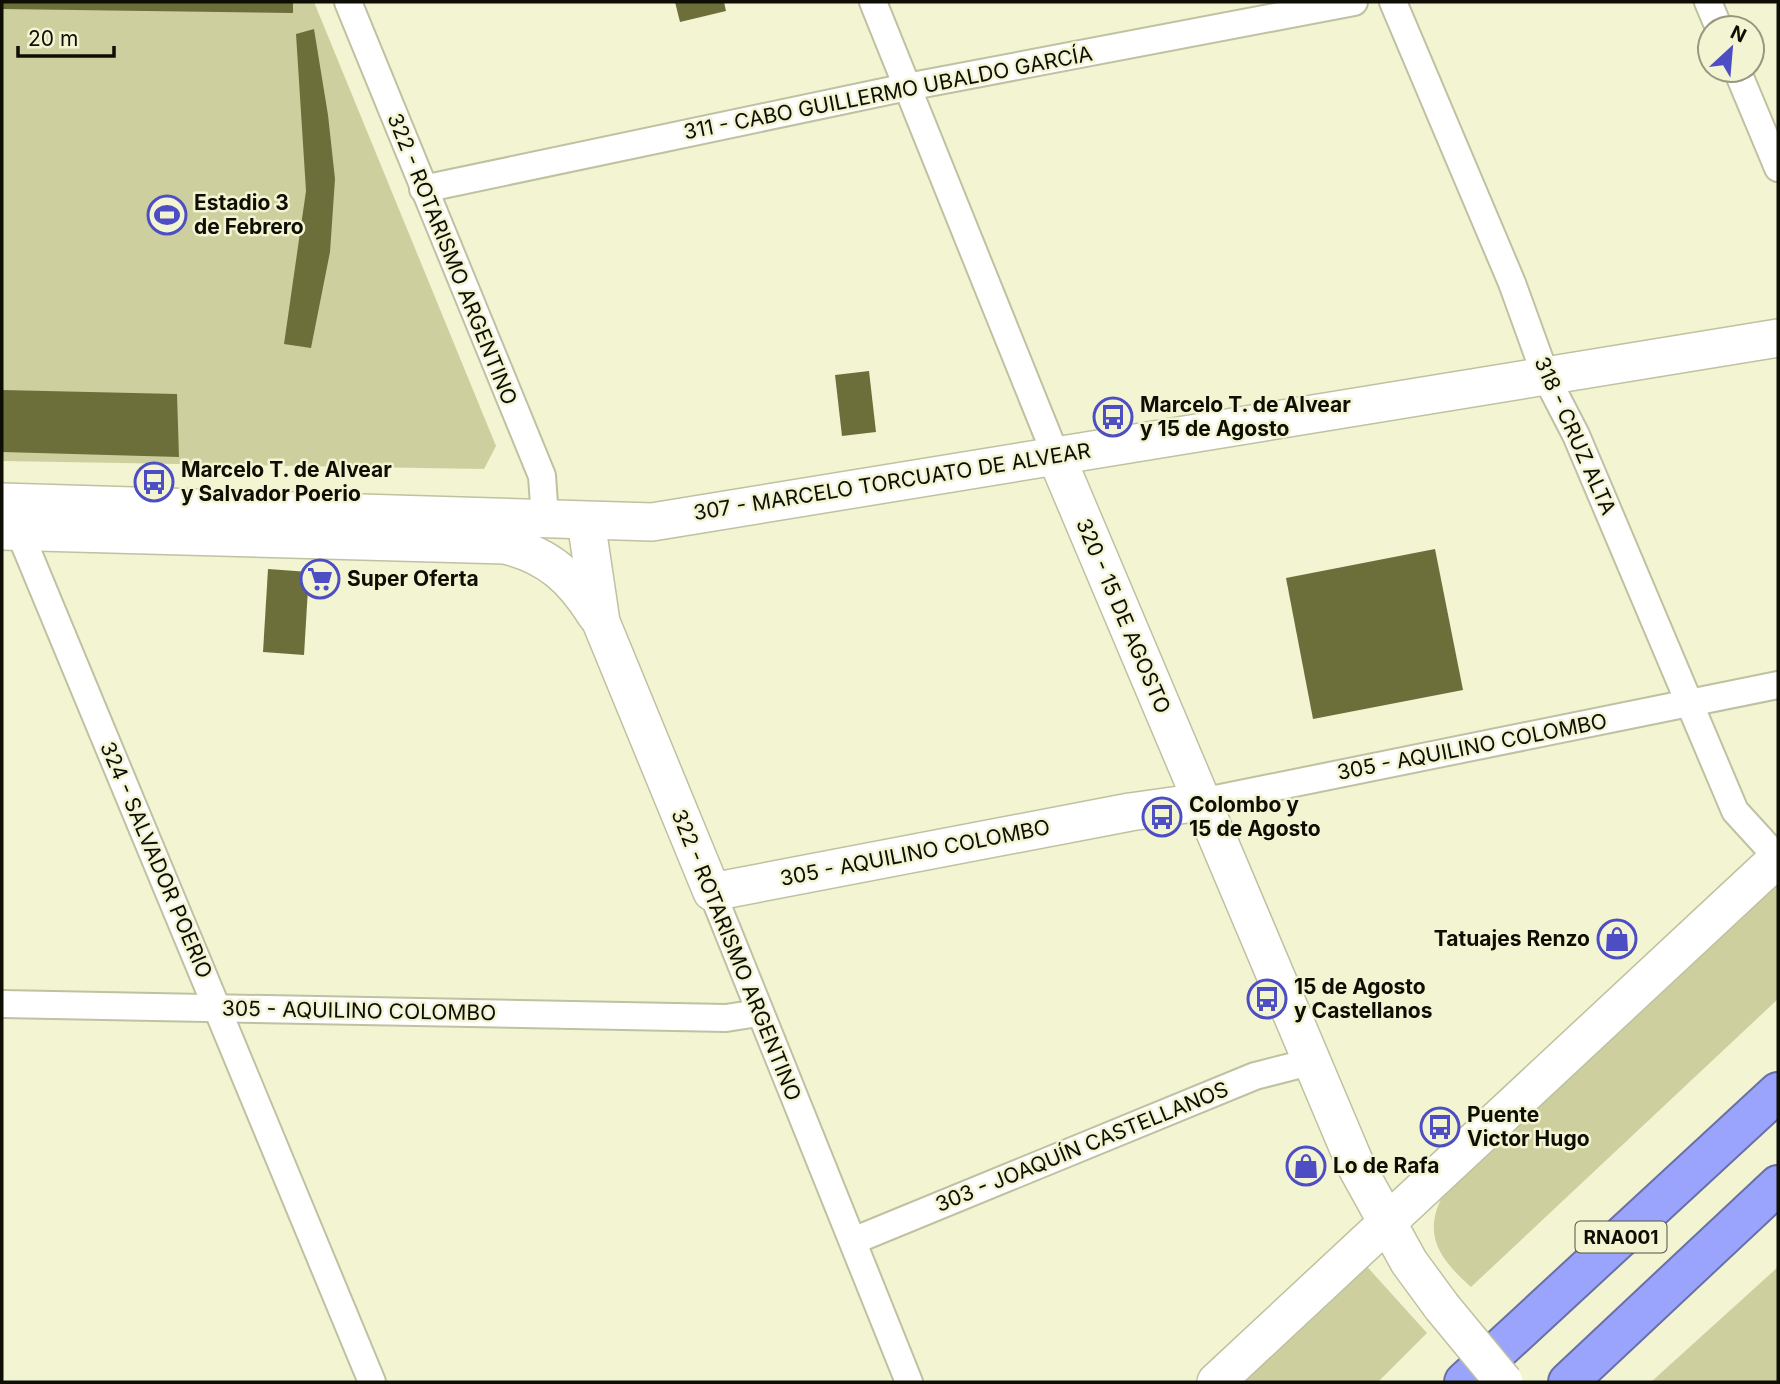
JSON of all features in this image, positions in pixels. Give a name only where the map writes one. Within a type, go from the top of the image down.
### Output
[{"type":"highway","name":"RNA001","points":[[1464,1382],[1778,1092]]},
{"type":"highway","name":"RNA001","points":[[1568,1382],[1778,1185]]},
{"type":"street","name":"322 - ROTARISMO ARGENTINO","points":[[348,2],[542,476],[545,518]]},
{"type":"street","name":"320 - 15 DE AGOSTO","points":[[873,2],[1056,456],[1201,802],[1314,1061],[1356,1166],[1409,1262],[1504,1382]]},
{"type":"street","name":"311 - CABO GUILLERMO UBALDO GARCÍA","points":[[423,189],[907,87],[1354,2]]},
{"type":"street","name":"318 - CRUZ ALTA","points":[[1393,2],[1512,283],[1546,377],[1576,435],[1735,811],[1778,858]]},
{"type":"street","points":[[1745,84],[1771,133],[1778,168]]},
{"type":"street","name":"307 - MARCELO TORCUATO DE ALVEAR","points":[[7,521],[545,518],[586,522],[652,522],[1778,338]]},
{"type":"street","points":[[7,521],[505,545],[545,558],[567,575],[601,622]]},
{"type":"street","name":"324 - SALVADOR POERIO","points":[[7,521],[218,1009],[372,1382]]},
{"type":"street","name":"322 - ROTARISMO ARGENTINO","points":[[586,522],[601,622],[909,1382]]},
{"type":"street","name":"305 - AQUILINO COLOMBO","points":[[712,892],[1201,802],[1778,685]]},
{"type":"street","points":[[1216,1382],[1778,858]]},
{"type":"street","name":"305 - AQUILINO COLOMBO","points":[[2,1004],[726,1018],[758,1013]]},
{"type":"street","name":"303 - JOAQUÍN CASTELLANOS","points":[[853,1241],[1255,1076],[1314,1061]]},
{"type":"green space","name":"Estadio 3 de Febrero","points":[[2,2],[314,2],[496,446],[484,469],[2,461]]},
{"type":"green space","points":[[1778,873],[1778,999],[1471,1287],[1443,1257],[1434,1236],[1436,1211],[1442,1197]]},
{"type":"green space","points":[[1361,1260],[1427,1333],[1378,1382],[1232,1382]]},
{"type":"green space","points":[[1778,1267],[1778,1381],[1651,1382]]},
{"type":"building","points":[[2,2],[293,2],[293,13],[2,9]]},
{"type":"building","points":[[675,2],[724,2],[726,11],[680,22]]},
{"type":"building","points":[[314,29],[335,179],[330,252],[311,348],[284,344],[306,191],[296,34]]},
{"type":"building","points":[[869,371],[876,432],[842,436],[835,375]]},
{"type":"building","points":[[2,390],[177,394],[179,457],[2,452]]},
{"type":"building","points":[[1435,549],[1463,690],[1313,719],[1286,578]]},
{"type":"building","points":[[268,569],[309,572],[304,655],[263,652]]},
{"type":"place","name":"Estadio 3 de Febrero","points":[[167,215]]},
{"type":"place","name":"Marcelo T. de Alvear y 15 de Agosto","points":[[1113,417]]},
{"type":"place","name":"Marcelo T. de Alvear y Salvador Poerio","points":[[154,482]]},
{"type":"place","name":"Super Oferta","points":[[320,579]]},
{"type":"place","name":"Colombo y 15 de Agosto","points":[[1162,817]]},
{"type":"place","name":"Tatuajes Renzo","points":[[1617,939]]},
{"type":"place","name":"15 de Agosto y Castellanos","points":[[1267,999]]},
{"type":"place","name":"Puente Victor Hugo","points":[[1440,1127]]},
{"type":"place","name":"Lo de Rafa","points":[[1306,1166]]}]
